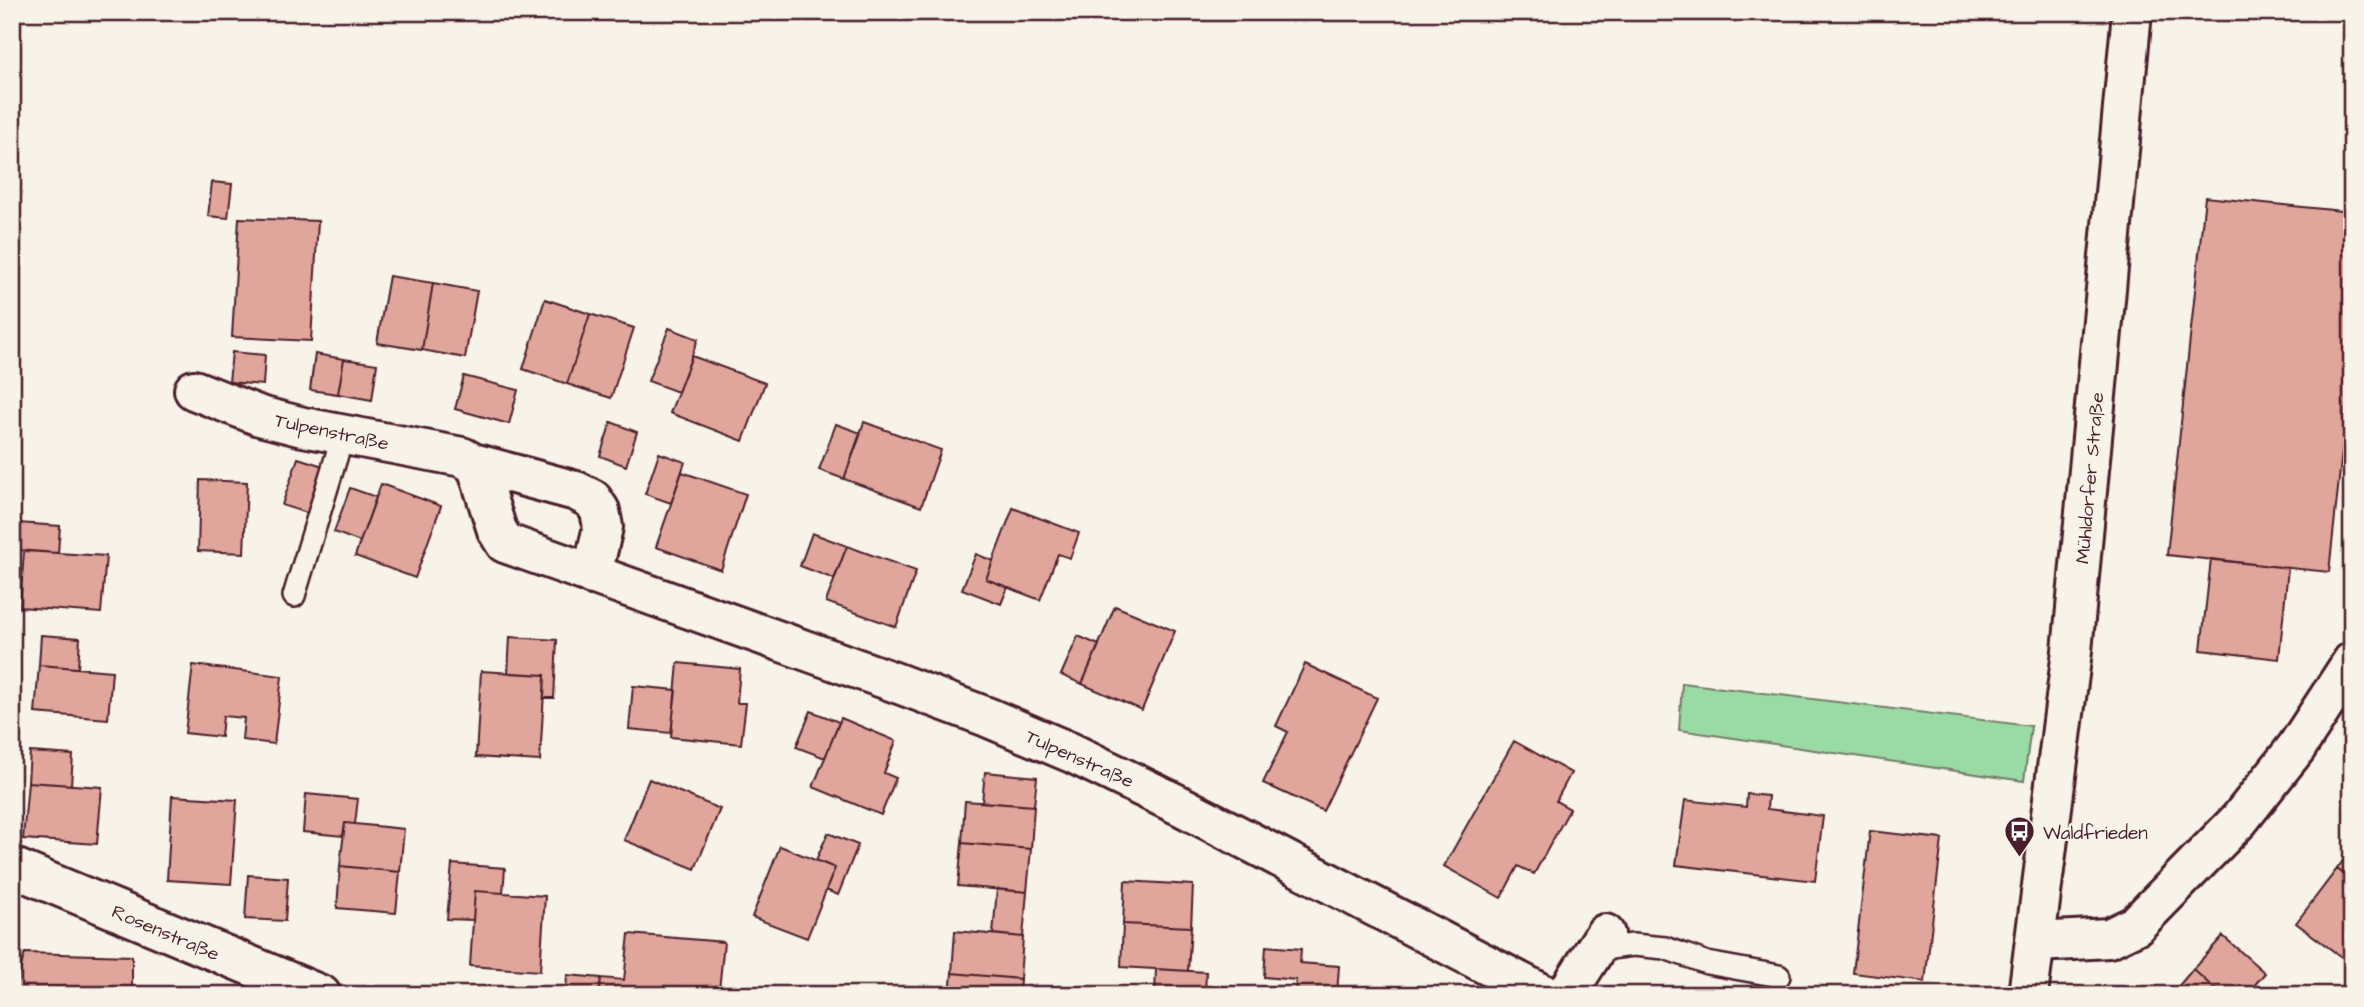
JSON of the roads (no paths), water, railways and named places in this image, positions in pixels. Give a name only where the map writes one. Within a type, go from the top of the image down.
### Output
[{"type":"street","name":"Mühldorfer Straße","points":[[2028,995],[2037,942],[2072,651],[2132,12]]},
{"type":"street","name":"Tulpenstraße","points":[[194,390],[260,416],[303,427],[462,457],[473,463],[576,491],[592,499],[600,511],[603,527],[592,575]]},
{"type":"street","name":"Tulpenstraße","points":[[473,463],[483,484],[497,530],[505,543],[920,692],[1072,753],[1181,806],[1545,995]]},
{"type":"street","points":[[2037,942],[2109,938],[2136,925],[2239,820],[2296,748],[2352,662]]},
{"type":"street","name":"Rosenstraße","points":[[12,867],[321,995]]},
{"type":"street","points":[[1566,995],[1600,942]]},
{"type":"lane","points":[[294,596],[344,435]]},
{"type":"lane","points":[[1600,942],[1665,948],[1707,964],[1779,976]]},
{"type":"place","name":"Waldfrieden","points":[[2020,859]]}]
